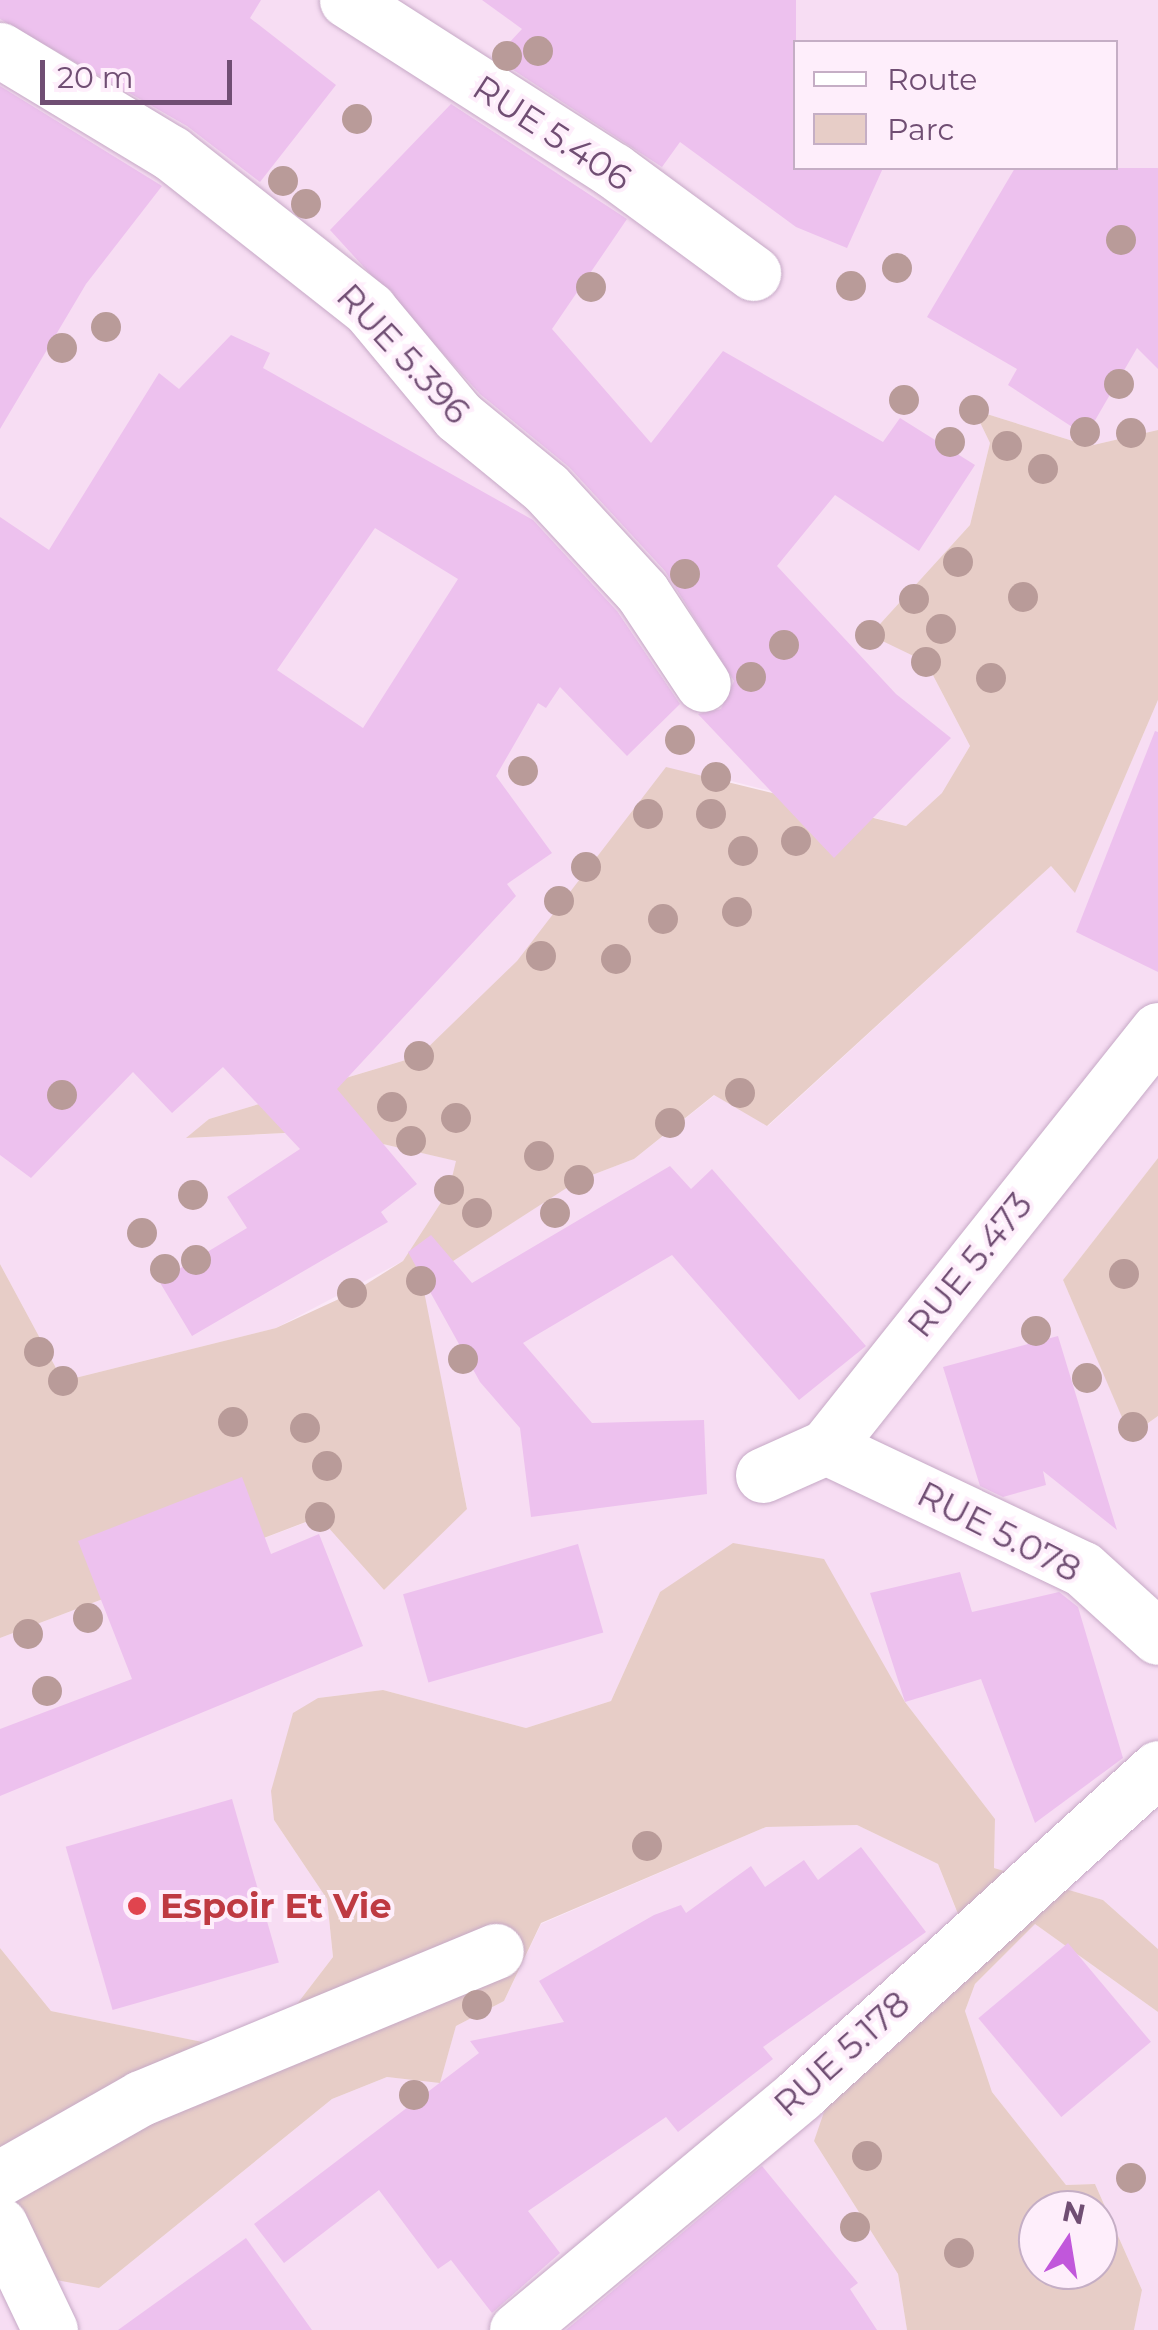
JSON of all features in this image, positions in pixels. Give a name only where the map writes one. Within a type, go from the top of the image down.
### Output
[{"type":"street","name":"RUE 5.406","points":[[346,0],[614,170],[753,273]]},
{"type":"street","name":"RUE 5.396","points":[[0,50],[171,152],[368,310],[458,416],[546,488],[642,592],[703,684]]},
{"type":"street","name":"RUE 5.473","points":[[764,1475],[826,1447],[1158,1030]]},
{"type":"street","name":"RUE 5.078","points":[[826,1447],[1083,1570],[1158,1637]]},
{"type":"street","name":"RUE 5.178","points":[[517,2330],[800,2094],[1158,1768]]},
{"type":"street","points":[[0,2178],[141,2098],[496,1951]]},
{"type":"street","points":[[0,2226],[50,2330]]},
{"type":"shaded area","points":[[0,0],[1158,0],[1158,430],[1089,446],[974,410],[990,443],[970,525],[871,634],[926,662],[970,746],[942,794],[906,826],[716,777],[419,1056],[209,1119],[188,1138],[327,1131],[457,1161],[449,1190],[403,1261],[276,1328],[63,1381],[0,1264]]},
{"type":"shaded area","points":[[1158,700],[1158,1158],[1063,1280],[1131,1436],[1158,1416],[1158,1949],[1103,1900],[994,1868],[995,1819],[905,1702],[660,1592],[611,1701],[526,1728],[383,1690],[318,1698],[274,1820],[327,1899],[333,1957],[297,2004],[221,2046],[51,2011],[0,1948],[0,1638],[320,1517],[384,1590],[467,1508],[421,1281],[579,1180],[634,1159],[715,1095],[768,1126],[1051,866],[1075,892]]},
{"type":"shaded area","points":[[857,1825],[938,1864],[960,1920],[814,2141],[898,2274],[907,2330],[0,2330],[0,2245],[99,2288],[332,2099],[387,2077],[440,2082],[456,2026],[504,2001],[541,1924],[766,1827]]},
{"type":"shaded area","points":[[1035,1924],[1158,2012],[1158,2330],[1134,2330],[1142,2290],[1118,2236],[1118,2190],[1098,2190],[1095,2184],[1066,2185],[992,2092],[965,2011],[975,1984]]},
{"type":"green space","points":[[974,410],[1089,446],[1158,430],[1158,700],[1075,893],[1051,866],[767,1126],[714,1095],[634,1159],[579,1180],[422,1281],[467,1509],[384,1590],[319,1517],[0,1638],[0,1264],[63,1381],[276,1328],[352,1293],[403,1261],[449,1190],[456,1161],[327,1131],[186,1138],[209,1119],[419,1056],[517,961],[666,767],[906,826],[942,793],[970,746],[926,662],[870,635],[970,525],[990,443]]},
{"type":"green space","points":[[1158,1158],[1158,1416],[1130,1436],[1063,1280]]},
{"type":"green space","points":[[733,1543],[824,1559],[905,1702],[995,1819],[994,1868],[1103,1900],[1158,1949],[1158,2012],[1035,1924],[975,1984],[965,2011],[992,2092],[1066,2185],[1095,2184],[1098,2190],[1018,2190],[1018,2290],[1118,2290],[1118,2236],[1142,2290],[1134,2330],[907,2330],[898,2274],[814,2141],[843,2057],[960,1919],[938,1864],[857,1825],[766,1827],[541,1923],[504,2001],[456,2026],[440,2083],[387,2077],[332,2099],[99,2288],[40,2277],[0,2245],[0,1948],[51,2011],[222,2046],[297,2004],[333,1957],[327,1899],[274,1820],[271,1791],[293,1713],[318,1698],[383,1690],[526,1728],[611,1701],[660,1592]]},
{"type":"building","points":[[0,0],[261,0],[250,18],[336,85],[260,182],[187,126],[0,19]]},
{"type":"building","points":[[482,0],[796,0],[793,170],[882,170],[847,248],[796,227],[680,142],[662,167],[495,58],[522,29]]},
{"type":"building","points":[[0,86],[162,186],[86,284],[0,429]]},
{"type":"building","points":[[451,104],[627,219],[552,329],[651,443],[723,351],[883,442],[900,418],[975,465],[919,551],[835,495],[777,566],[896,694],[951,738],[834,858],[698,714],[721,709],[734,681],[665,571],[569,467],[480,394],[330,230]]},
{"type":"building","points":[[1158,168],[1158,369],[1137,348],[1086,436],[1008,385],[1017,369],[927,317],[1014,170]]},
{"type":"building","points":[[231,335],[270,353],[263,368],[533,520],[617,611],[680,704],[627,756],[560,687],[546,708],[538,703],[496,776],[552,853],[507,884],[516,896],[337,1089],[417,1184],[381,1212],[388,1222],[192,1336],[159,1281],[247,1228],[227,1197],[300,1149],[223,1067],[172,1113],[133,1072],[31,1178],[0,1155],[0,517],[49,550],[159,373],[179,389]],"holes":[[[375,528],[458,579],[363,728],[277,670]]]},
{"type":"building","points":[[1155,731],[1158,732],[1158,972],[1076,932]]},
{"type":"building","points":[[670,1166],[691,1189],[712,1169],[866,1346],[799,1400],[672,1255],[523,1343],[592,1423],[704,1420],[707,1494],[531,1517],[520,1428],[480,1382],[408,1252],[431,1235],[472,1283]]},
{"type":"building","points":[[1058,1336],[1117,1530],[1043,1471],[1046,1485],[1003,1497],[980,1486],[943,1367]]},
{"type":"building","points":[[242,1477],[271,1554],[319,1534],[363,1646],[0,1796],[0,1729],[132,1679],[78,1541]]},
{"type":"building","points":[[578,1544],[603,1632],[428,1683],[403,1594]]},
{"type":"building","points":[[960,1572],[972,1612],[1059,1592],[1078,1607],[1123,1758],[1035,1823],[981,1679],[905,1702],[870,1593]]},
{"type":"building","points":[[232,1799],[279,1962],[113,2010],[66,1847]]},
{"type":"building","points":[[861,1847],[926,1932],[763,2047],[773,2059],[678,2132],[666,2117],[528,2211],[560,2253],[492,2313],[451,2260],[438,2269],[379,2190],[284,2263],[254,2224],[479,2053],[470,2041],[564,2022],[539,1981],[654,1915],[681,1905],[686,1913],[751,1866],[765,1887],[804,1860],[818,1880]]},
{"type":"building","points":[[1068,1943],[1151,2042],[1061,2117],[978,2018]]},
{"type":"building","points":[[762,2166],[858,2283],[850,2289],[877,2330],[566,2330]]},
{"type":"building","points":[[246,2238],[312,2330],[118,2330]]},
{"type":"place","name":"Espoir Et Vie","points":[[137,1906]]}]
